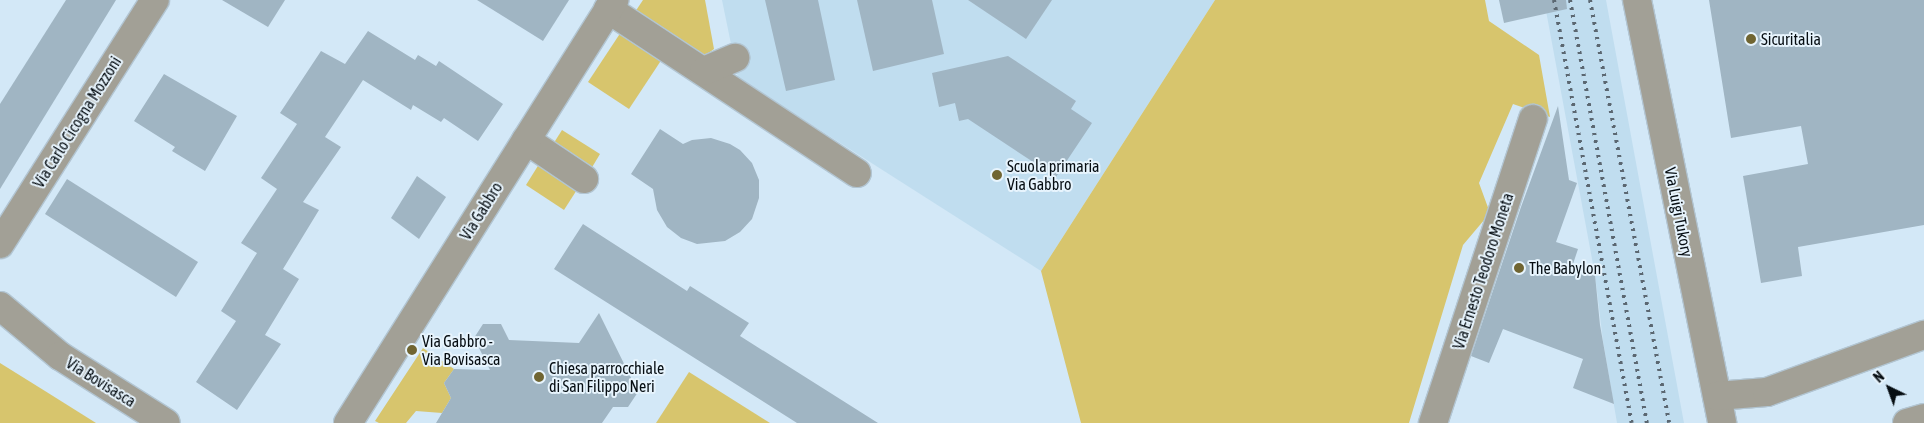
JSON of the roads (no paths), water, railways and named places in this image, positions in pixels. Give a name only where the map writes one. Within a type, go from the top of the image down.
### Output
[{"type":"street","name":"Via Carlo Cicogna Mozzoni","points":[[0,244],[155,0]]},
{"type":"street","name":"Via Luigi Tukory","points":[[1637,0],[1722,423]]},
{"type":"street","points":[[611,4],[704,72],[857,173]]},
{"type":"street","name":"Via Gabbro","points":[[348,423],[611,4]]},
{"type":"street","points":[[704,72],[734,58]]},
{"type":"street","name":"Via Ernesto Teodoro Moneta","points":[[1433,423],[1533,119]]},
{"type":"street","points":[[526,140],[584,178]]},
{"type":"street","name":"Via Bovisasca","points":[[0,306],[60,356],[166,423]]},
{"type":"street","name":"Via Bovisasca","points":[[0,330],[60,356]]},
{"type":"street","points":[[1717,396],[1767,392],[1924,335]]},
{"type":"street","points":[[1907,423],[1924,418]]},
{"type":"railway","points":[[1554,0],[1632,423]]},
{"type":"railway","points":[[1570,0],[1647,423]]},
{"type":"railway","points":[[1590,0],[1669,423]]},
{"type":"place","name":"Sicuritalia","points":[[1751,39]]},
{"type":"place","name":"Scuola primaria Via Gabbro","points":[[997,175]]},
{"type":"place","name":"The Babylon","points":[[1519,268]]},
{"type":"place","name":"Via Gabbro - Via Bovisasca","points":[[412,350]]},
{"type":"place","name":"Chiesa parrocchiale di San Filippo Neri","points":[[539,377]]}]
